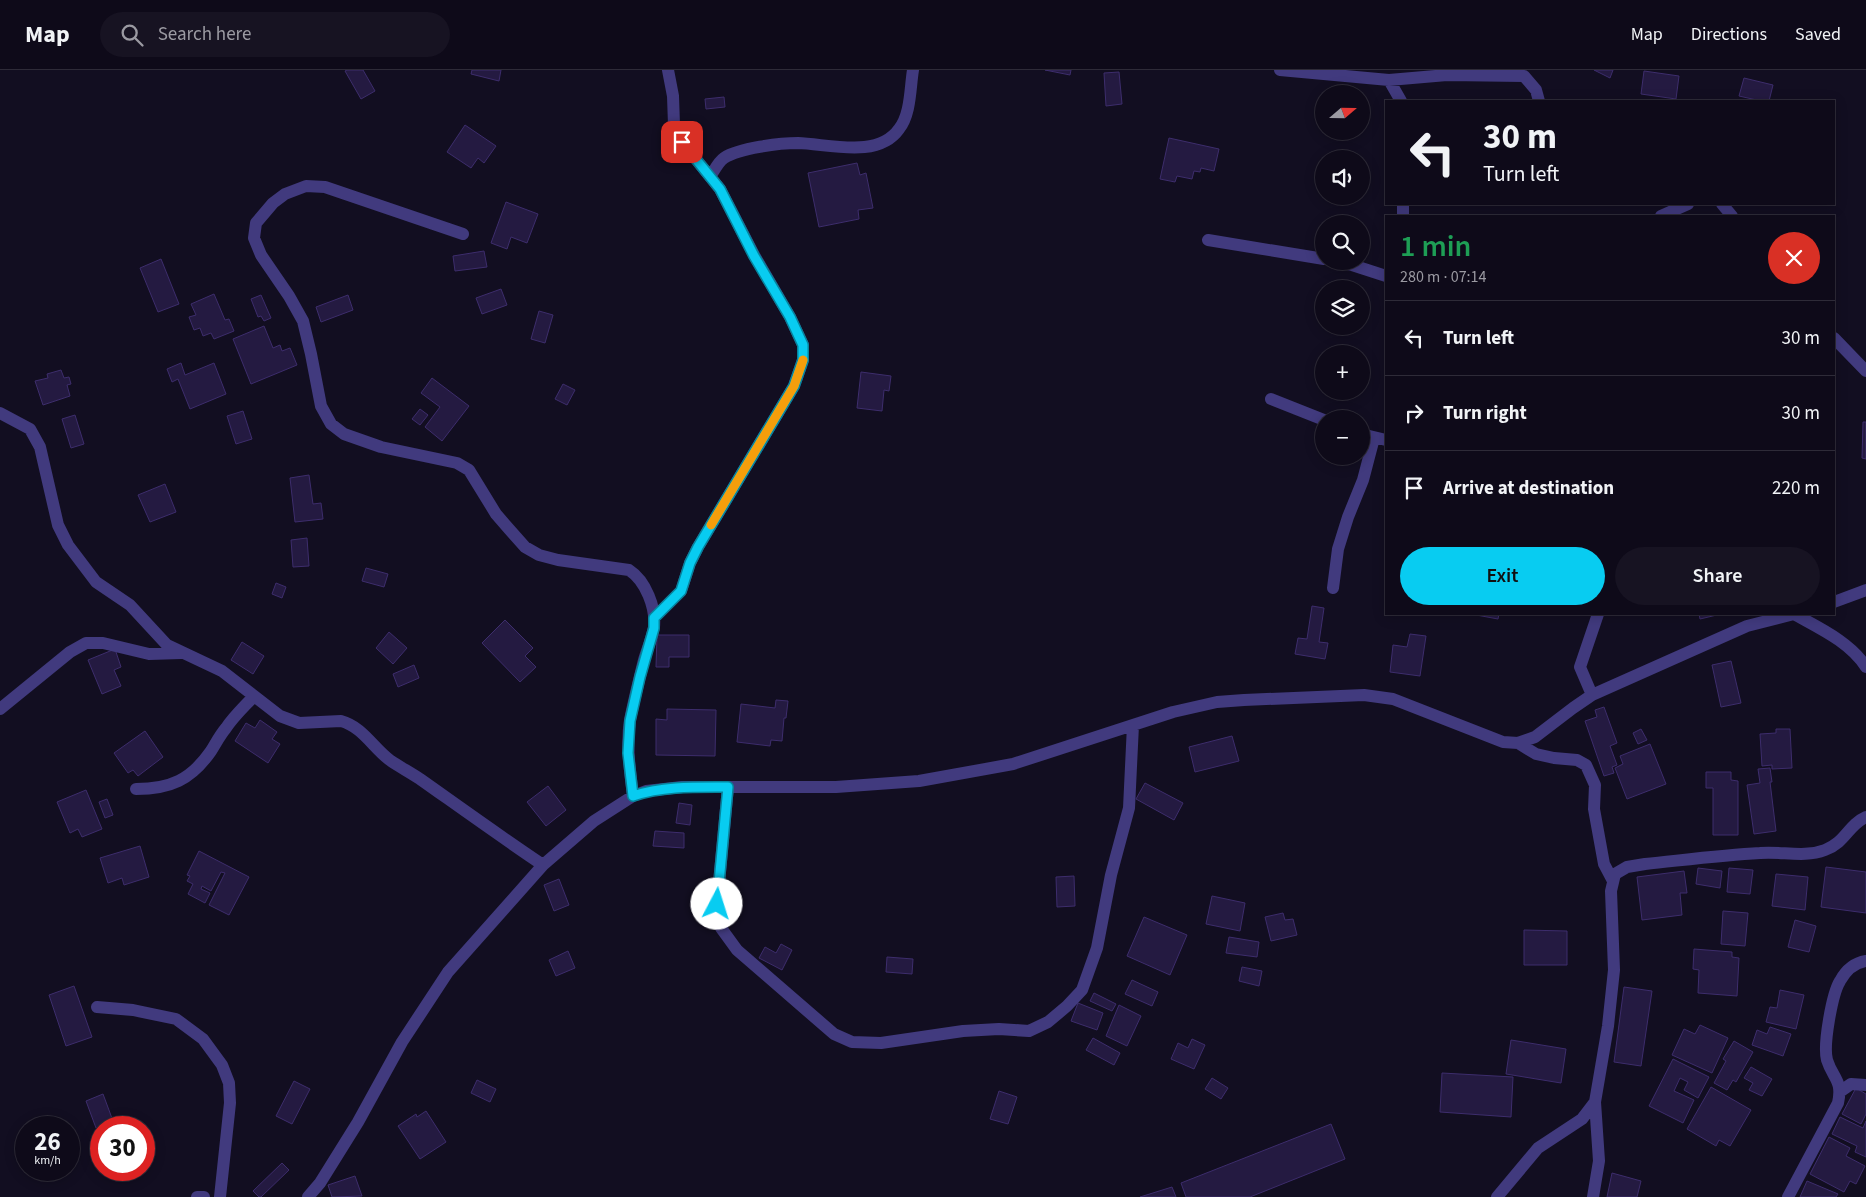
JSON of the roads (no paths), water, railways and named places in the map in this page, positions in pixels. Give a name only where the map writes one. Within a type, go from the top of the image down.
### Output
[{"type":"street","points":[[654,618],[681,591],[690,563],[698,547],[794,386],[803,360],[803,345],[790,317],[754,256],[720,189],[682,142],[674,125],[673,96],[668,70]]},
{"type":"street","points":[[710,177],[722,159],[738,152],[796,143],[860,147],[878,145],[889,140],[900,128],[907,111],[913,70]]},
{"type":"street","points":[[1280,70],[1390,80],[1447,75],[1524,76],[1536,90],[1539,100]]},
{"type":"street","points":[[1390,80],[1400,100]]},
{"type":"street","points":[[463,234],[325,187],[306,186],[285,194],[273,203],[256,223],[254,238],[262,255],[303,321],[321,406],[331,424],[344,434],[381,447],[458,463],[469,470],[496,514],[525,547],[558,560],[629,570],[637,576],[644,586],[649,596],[654,618],[654,628],[630,721],[628,753],[633,796]]},
{"type":"street","points":[[1663,215],[1686,205]]},
{"type":"street","points":[[1723,205],[1731,215]]},
{"type":"street","points":[[1208,240],[1315,258]]},
{"type":"street","points":[[1367,270],[1385,276]]},
{"type":"street","points":[[1835,339],[1866,372]]},
{"type":"street","points":[[1271,399],[1315,416]]},
{"type":"street","points":[[0,413],[30,430],[40,447],[58,525],[68,545],[81,564],[96,582],[130,605],[167,645],[222,671],[280,716],[299,723],[340,720],[346,722],[362,732],[389,760],[419,778],[462,811],[543,865]]},
{"type":"street","points":[[1333,588],[1338,549],[1348,517],[1380,439]]},
{"type":"street","points":[[1835,602],[1866,590]]},
{"type":"street","points":[[1592,695],[1580,667],[1598,615]]},
{"type":"street","points":[[308,1197],[320,1183],[349,1137],[402,1042],[448,972],[543,865],[594,821],[633,796],[646,791],[664,789],[836,787],[919,781],[1012,764],[1172,712],[1217,702],[1364,695],[1393,699],[1503,742],[1518,743],[1535,737],[1592,695],[1748,626],[1790,615]]},
{"type":"street","points":[[1796,615],[1837,638],[1866,667]]},
{"type":"street","points":[[0,709],[70,652],[86,643],[103,643],[149,654],[181,653]]},
{"type":"street","points":[[136,790],[169,786],[185,779],[210,752],[226,728],[254,696]]},
{"type":"street","points":[[728,787],[717,904],[721,928],[737,950],[834,1034],[852,1042],[881,1043],[962,1031],[999,1029],[1029,1031],[1048,1022],[1082,990],[1097,948],[1111,874],[1129,808],[1133,725]]},
{"type":"street","points":[[1518,743],[1536,754],[1577,760],[1586,765],[1595,785],[1594,809],[1604,864],[1613,881]]},
{"type":"street","points":[[1593,1197],[1600,1161],[1595,1102],[1608,1026],[1614,970],[1612,891],[1615,874],[1627,867],[1645,864],[1762,852],[1808,854],[1825,850],[1841,841],[1857,821],[1866,817]]},
{"type":"street","points":[[1788,1197],[1832,1118],[1841,1091],[1827,1060],[1825,1043],[1839,982],[1848,969],[1859,962],[1866,961]]},
{"type":"street","points":[[98,1007],[133,1010],[176,1019],[203,1039],[222,1065],[228,1083],[230,1103],[220,1197]]},
{"type":"street","points":[[1841,1091],[1852,1084],[1866,1085]]},
{"type":"street","points":[[1497,1197],[1538,1148],[1582,1118],[1595,1102]]},
{"type":"street","points":[[197,1197],[204,1197]]}]
